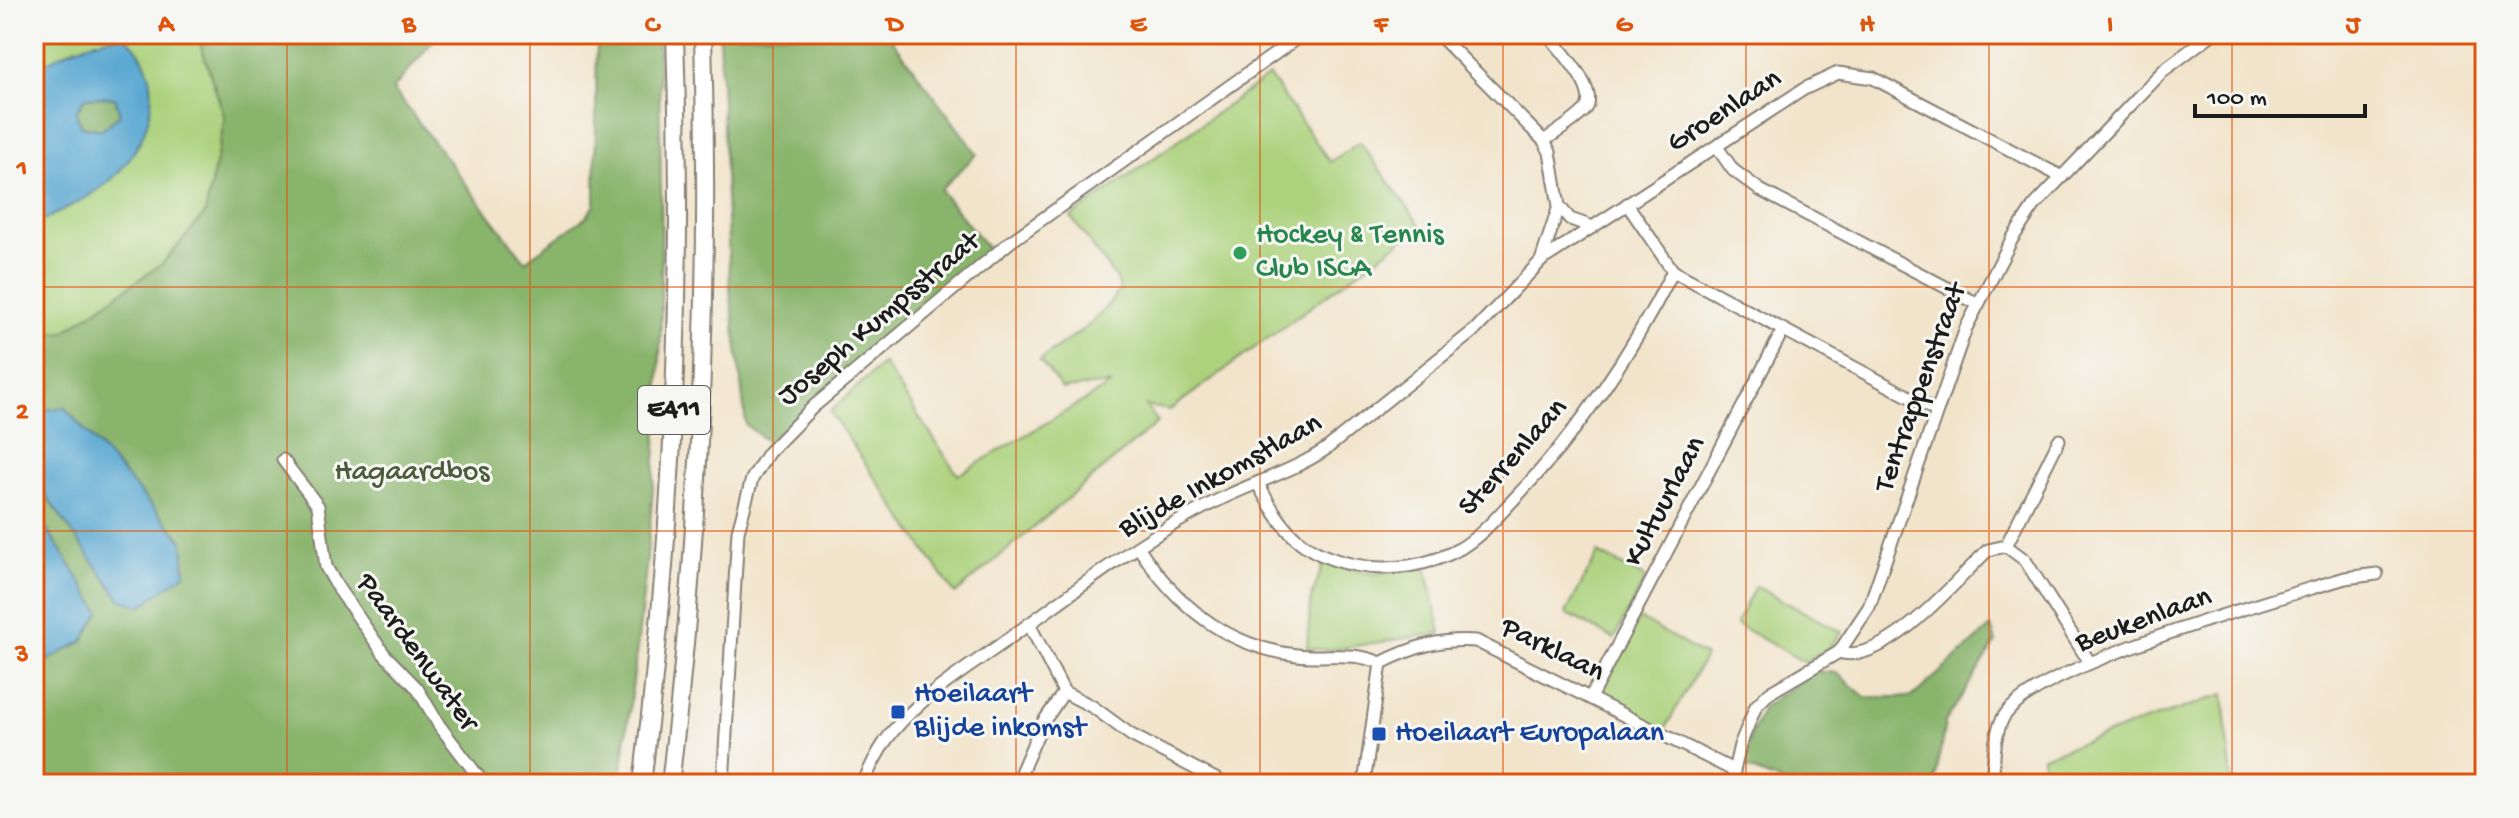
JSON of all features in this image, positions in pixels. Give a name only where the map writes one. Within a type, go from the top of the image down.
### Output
[{"type":"highway","name":"E411","points":[[642,784],[668,526],[677,347],[679,198],[675,34]]},
{"type":"highway","name":"E411","points":[[670,784],[697,528],[706,349],[708,200],[703,34]]},
{"type":"street","name":"Joseph Kumpsstraat","points":[[723,784],[738,531],[752,479],[768,453],[798,420],[1010,242],[1303,34]]},
{"type":"street","name":"Blijde Inkomstlaan","points":[[863,784],[873,760],[893,731],[918,706],[1139,548],[1227,496],[1302,465],[1326,449],[1476,329],[1541,261],[1559,206],[1550,152],[1544,141],[1438,34]]},
{"type":"street","points":[[1544,141],[1585,110],[1590,101],[1589,89],[1548,34]]},
{"type":"street","name":"Tentrappenstraat","points":[[1731,784],[1756,706],[1769,693],[1839,652],[1869,607],[1976,303],[2022,223],[2164,70],[2212,34]]},
{"type":"street","name":"Groenlaan","points":[[1541,261],[1821,78],[1838,73],[1855,73],[1873,78],[2062,177]]},
{"type":"street","points":[[1717,147],[1733,170],[1753,186],[1976,303]]},
{"type":"street","points":[[1627,204],[1673,271],[1936,411]]},
{"type":"street","points":[[1559,206],[1570,219],[1593,227]]},
{"type":"street","name":"Sterrenlaan","points":[[1258,484],[1279,522],[1292,537],[1336,561],[1393,569],[1460,549],[1483,531],[1540,473],[1589,412],[1622,365],[1673,271]]},
{"type":"street","name":"Kultuurlaan","points":[[1591,696],[1783,330]]},
{"type":"street","points":[[2006,546],[2059,440]]},
{"type":"street","name":"Paardenwater","points":[[283,460],[318,506],[322,518],[324,556],[338,588],[384,654],[417,688],[443,732],[484,784]]},
{"type":"street","points":[[1839,652],[1863,654],[1888,642],[1988,550],[2006,546],[2025,560],[2090,663]]},
{"type":"street","points":[[1139,548],[1172,594],[1217,629],[1244,642],[1299,656],[1359,654],[1381,663],[1364,784]]},
{"type":"street","name":"Beukenlaan","points":[[1992,784],[1998,731],[2017,702],[2118,651],[2345,578],[2377,574]]},
{"type":"street","points":[[1029,624],[1064,692],[1093,707],[1131,735],[1225,784]]},
{"type":"street","name":"Parklaan","points":[[1381,663],[1410,648],[1436,642],[1476,641],[1591,696],[1733,770]]},
{"type":"street","points":[[1016,784],[1042,724],[1064,692]]},
{"type":"green space","points":[[34,34],[197,34],[225,118],[205,214],[163,263],[64,332],[34,333],[34,225],[66,208],[76,47],[34,69]]},
{"type":"green space","name":"Hagaardbos","points":[[197,34],[439,34],[393,89],[525,261],[586,217],[595,204],[597,34],[658,34],[661,269],[658,410],[648,551],[620,784],[34,784],[34,668],[83,641],[100,612],[34,509],[34,479],[121,600],[183,541],[64,407],[34,412],[34,333],[64,332],[163,263],[205,214],[225,118]]},
{"type":"green space","points":[[719,34],[888,34],[977,154],[940,190],[988,249],[769,443],[746,425],[730,289]]},
{"type":"green space","name":"Hockey & Tennis Club ISCA","points":[[1269,76],[1330,162],[1360,142],[1421,226],[1170,410],[1146,406],[1158,422],[955,594],[830,412],[883,363],[958,475],[1112,384],[1062,389],[1040,360],[1092,323],[1120,291],[1117,280],[1071,217]]},
{"type":"green space","points":[[85,98],[115,98],[120,115],[102,130],[81,126],[76,112]]},
{"type":"green space","points":[[1598,553],[1646,578],[1614,639],[1566,613]]},
{"type":"green space","points":[[1324,562],[1373,574],[1426,567],[1441,633],[1329,650],[1307,648],[1311,599]]},
{"type":"green space","points":[[1755,586],[1842,632],[1828,649],[1804,662],[1736,624]]},
{"type":"green space","points":[[1639,618],[1705,656],[1664,731],[1599,694]]},
{"type":"green space","points":[[1991,627],[1996,642],[1945,722],[1935,784],[1786,784],[1739,765],[1763,707],[1815,671],[1837,673],[1865,697],[1912,697]]},
{"type":"green space","points":[[2224,694],[2232,784],[2042,784],[2043,756]]},
{"type":"water","points":[[125,36],[139,51],[151,86],[151,104],[140,140],[110,181],[34,225],[34,69],[78,47]],"holes":[[[85,98],[115,98],[120,115],[102,130],[81,126],[76,112]]]},
{"type":"water","points":[[64,407],[183,541],[185,574],[141,606],[121,600],[34,479],[34,412]]},
{"type":"water","points":[[34,509],[100,612],[83,641],[34,668]]},
{"type":"place","name":"Hockey & Tennis Club ISCA","points":[[1240,253]]},
{"type":"place","name":"Hoeilaart Blijde inkomst","points":[[898,712]]},
{"type":"place","name":"Hoeilaart Europalaan","points":[[1379,734]]}]
